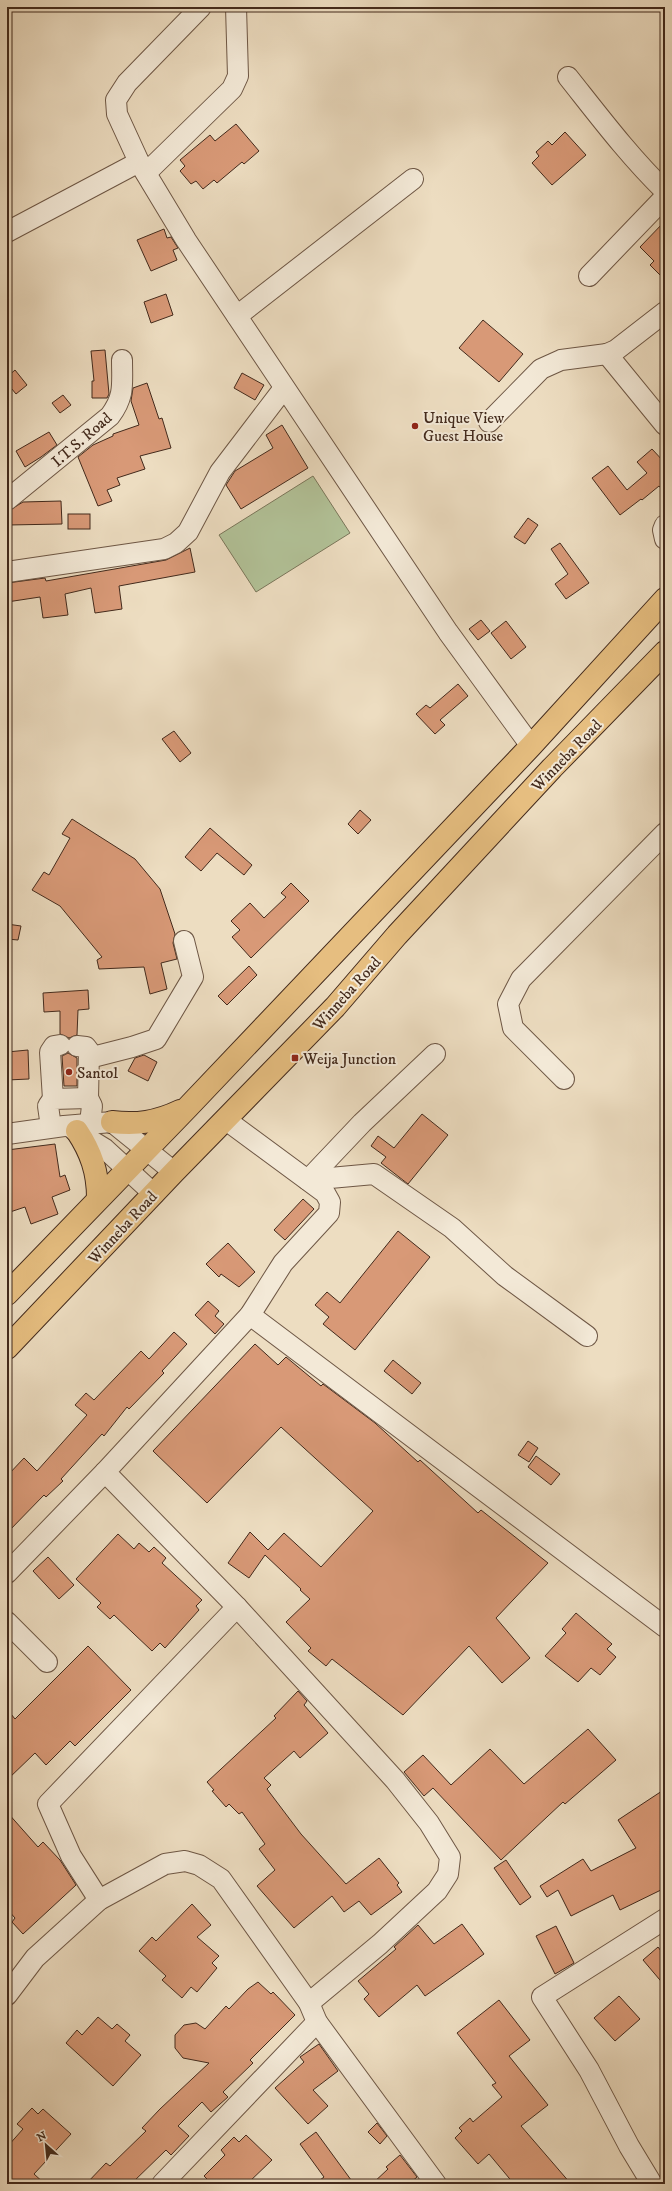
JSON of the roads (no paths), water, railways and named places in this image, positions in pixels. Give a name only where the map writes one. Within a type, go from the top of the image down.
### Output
[{"type":"highway","name":"Winneba Road","points":[[7,1294],[98,1198],[188,1107],[531,746],[665,599]]},
{"type":"highway","name":"Winneba Road","points":[[7,1348],[174,1172],[335,1007],[397,935],[547,774],[665,652]]},
{"type":"highway","points":[[112,1122],[130,1124],[149,1123],[188,1107]]},
{"type":"highway","points":[[70,1127],[91,1156],[98,1184],[98,1198]]},
{"type":"street","points":[[201,7],[128,83],[116,100],[117,114],[143,168],[186,240],[448,632],[531,746]]},
{"type":"street","points":[[7,232],[143,168],[232,89],[238,76],[236,7]]},
{"type":"street","points":[[568,77],[605,124],[665,191]]},
{"type":"street","points":[[237,316],[413,179]]},
{"type":"street","points":[[589,276],[665,197]]},
{"type":"street","points":[[489,422],[541,369],[561,360],[607,354],[616,350],[665,312]]},
{"type":"street","points":[[607,354],[665,425]]},
{"type":"street","name":"I.T.S. Road","points":[[7,500],[110,416],[119,404],[122,393],[122,360]]},
{"type":"street","points":[[7,572],[164,549],[176,543],[188,532],[230,457],[284,388]]},
{"type":"street","points":[[665,525],[663,530],[665,539]]},
{"type":"street","points":[[564,1079],[513,1028],[508,1004],[521,979],[665,834]]},
{"type":"street","points":[[154,1194],[105,1149],[70,1127],[48,1106],[52,1100],[50,1052],[54,1046],[76,1050],[132,1047],[156,1039],[193,977],[184,941]]},
{"type":"street","points":[[70,1127],[92,1106],[88,1098],[76,1050]]},
{"type":"street","points":[[308,1180],[362,1123],[435,1054]]},
{"type":"street","points":[[52,1100],[88,1098]]},
{"type":"street","points":[[7,1573],[105,1472],[250,1315],[283,1262],[329,1213],[330,1202],[325,1193],[226,1120]]},
{"type":"street","points":[[7,1134],[112,1122],[174,1172]]},
{"type":"street","points":[[308,1180],[374,1174],[452,1228],[505,1276],[586,1336]]},
{"type":"street","points":[[250,1315],[665,1627]]},
{"type":"street","points":[[105,1472],[237,1607],[395,1780],[429,1823],[450,1857],[448,1874],[437,1891],[380,1944],[309,2003]]},
{"type":"street","points":[[99,1900],[71,1856],[48,1804],[237,1607]]},
{"type":"street","points":[[7,1622],[47,1662]]},
{"type":"street","points":[[7,1995],[35,1958],[99,1900],[165,1864],[185,1861],[199,1864],[221,1879],[309,2003],[318,2022],[436,2184]]},
{"type":"street","points":[[652,2184],[629,2146],[589,2070],[542,1998],[665,1919]]},
{"type":"street","points":[[169,2182],[318,2022]]},
{"type":"place","name":"Unique View Guest House","points":[[415,426]]},
{"type":"place","name":"Weija Junction","points":[[295,1058]]},
{"type":"place","name":"Santol","points":[[69,1072]]}]
